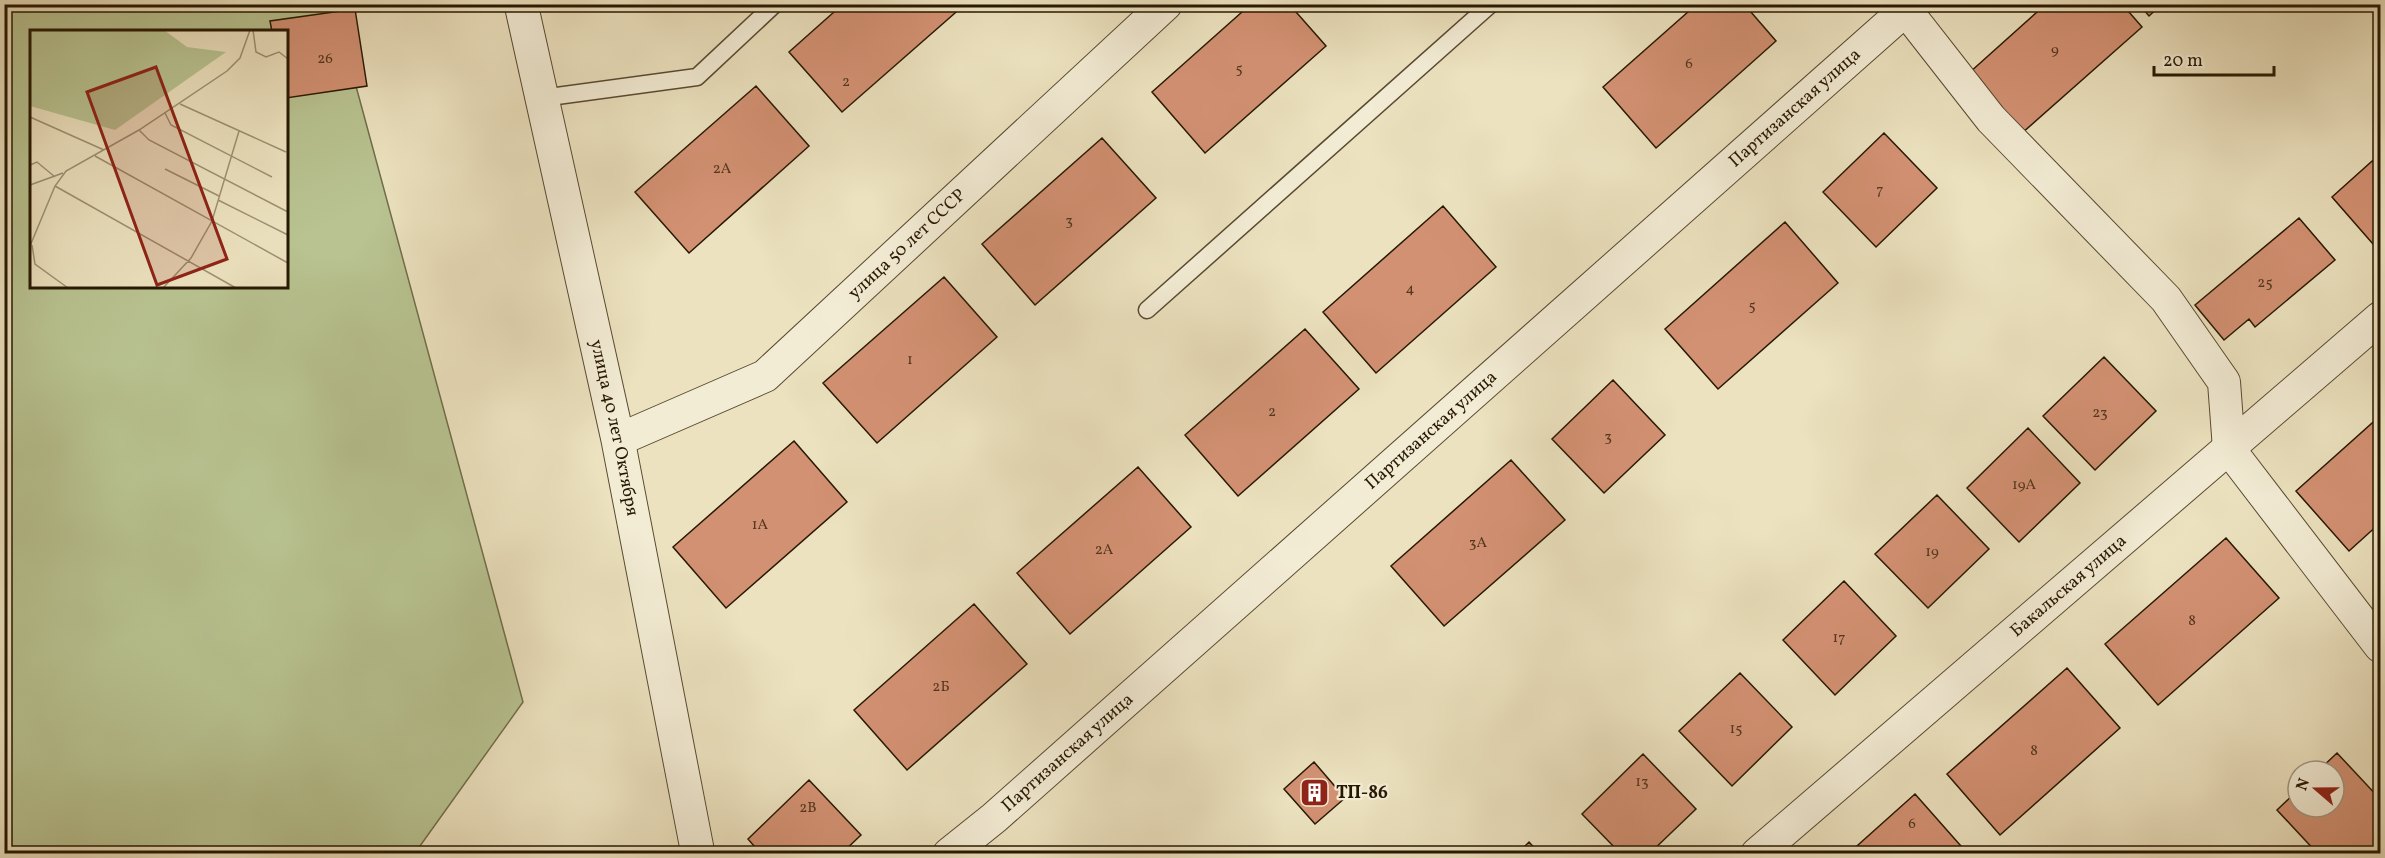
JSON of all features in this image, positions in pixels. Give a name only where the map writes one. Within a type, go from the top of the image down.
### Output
[{"type":"street","name":"улица 40 лет Октября","points":[[521,4],[618,440],[698,854]]},
{"type":"street","name":"улица 50 лет СССР","points":[[618,440],[765,376],[1166,4]]},
{"type":"street","points":[[1906,6],[1991,120],[2166,299],[2224,382],[2229,448],[2380,646]]},
{"type":"street","name":"Партизанская улица","points":[[949,854],[994,818],[1906,6]]},
{"type":"street","name":"Бакальская улица","points":[[1757,854],[2380,318]]},
{"type":"lane","points":[[542,98],[697,77],[775,4]]},
{"type":"lane","points":[[1147,310],[1491,4]]},
{"type":"green space","points":[[5,5],[334,5],[523,702],[415,853],[5,854]]},
{"type":"building","points":[[843,4],[961,4],[963,6],[842,112],[789,52]]},
{"type":"building","points":[[1251,4],[1289,4],[1326,46],[1205,153],[1152,92]]},
{"type":"building","points":[[1697,4],[1744,4],[1776,41],[1656,148],[1603,87]]},
{"type":"building","points":[[2046,4],[2122,4],[2142,27],[2021,134],[1969,73]]},
{"type":"building","points":[[2139,4],[2162,4],[2149,16]]},
{"type":"building","points":[[355,9],[367,86],[288,98],[288,30],[272,30],[270,21]]},
{"type":"building","points":[[756,86],[809,146],[689,253],[635,192]]},
{"type":"building","points":[[1884,133],[1937,188],[1876,247],[1823,192]]},
{"type":"building","points":[[1102,138],[1156,198],[1035,305],[982,244]]},
{"type":"building","points":[[2380,154],[2380,252],[2332,197]]},
{"type":"building","points":[[1443,206],[1496,267],[1376,373],[1323,312]]},
{"type":"building","points":[[2299,218],[2335,260],[2255,327],[2249,319],[2224,340],[2195,305]]},
{"type":"building","points":[[1785,222],[1838,283],[1718,389],[1665,329]]},
{"type":"building","points":[[944,277],[997,337],[877,443],[823,383]]},
{"type":"building","points":[[1305,329],[1359,389],[1238,496],[1185,435]]},
{"type":"building","points":[[2104,357],[2156,411],[2095,470],[2043,416]]},
{"type":"building","points":[[1613,380],[1665,435],[1604,493],[1552,439]]},
{"type":"building","points":[[2380,416],[2380,523],[2349,551],[2296,491]]},
{"type":"building","points":[[2028,428],[2080,483],[2019,542],[1967,488]]},
{"type":"building","points":[[794,441],[847,502],[726,608],[673,547]]},
{"type":"building","points":[[1511,460],[1565,520],[1444,626],[1391,566]]},
{"type":"building","points":[[1138,467],[1191,527],[1070,634],[1017,573]]},
{"type":"building","points":[[1937,495],[1989,549],[1928,608],[1875,554]]},
{"type":"building","points":[[2226,538],[2279,598],[2158,705],[2105,644]]},
{"type":"building","points":[[1844,581],[1896,636],[1835,695],[1783,640]]},
{"type":"building","points":[[974,604],[1027,664],[907,770],[854,710]]},
{"type":"building","points":[[2067,668],[2120,728],[2000,835],[1947,774]]},
{"type":"building","points":[[1740,673],[1792,727],[1732,786],[1679,731]]},
{"type":"building","points":[[2337,753],[2343,759],[2331,759]]},
{"type":"building","points":[[1643,754],[1696,809],[1649,854],[1621,854],[1582,814]]},
{"type":"building","name":"ТП-86","points":[[1314,762],[1345,798],[1315,824],[1284,789]]},
{"type":"building","points":[[2346,763],[2380,799],[2380,854],[2318,854],[2277,810],[2286,801],[2286,819],[2346,819]]},
{"type":"building","points":[[809,780],[861,835],[841,854],[761,854],[748,839]]},
{"type":"building","points":[[1915,794],[1968,854],[1848,854]]},
{"type":"building","points":[[1529,842],[1540,854],[1517,854]]},
{"type":"place","name":"ТП-86","points":[[1315,793]]}]
